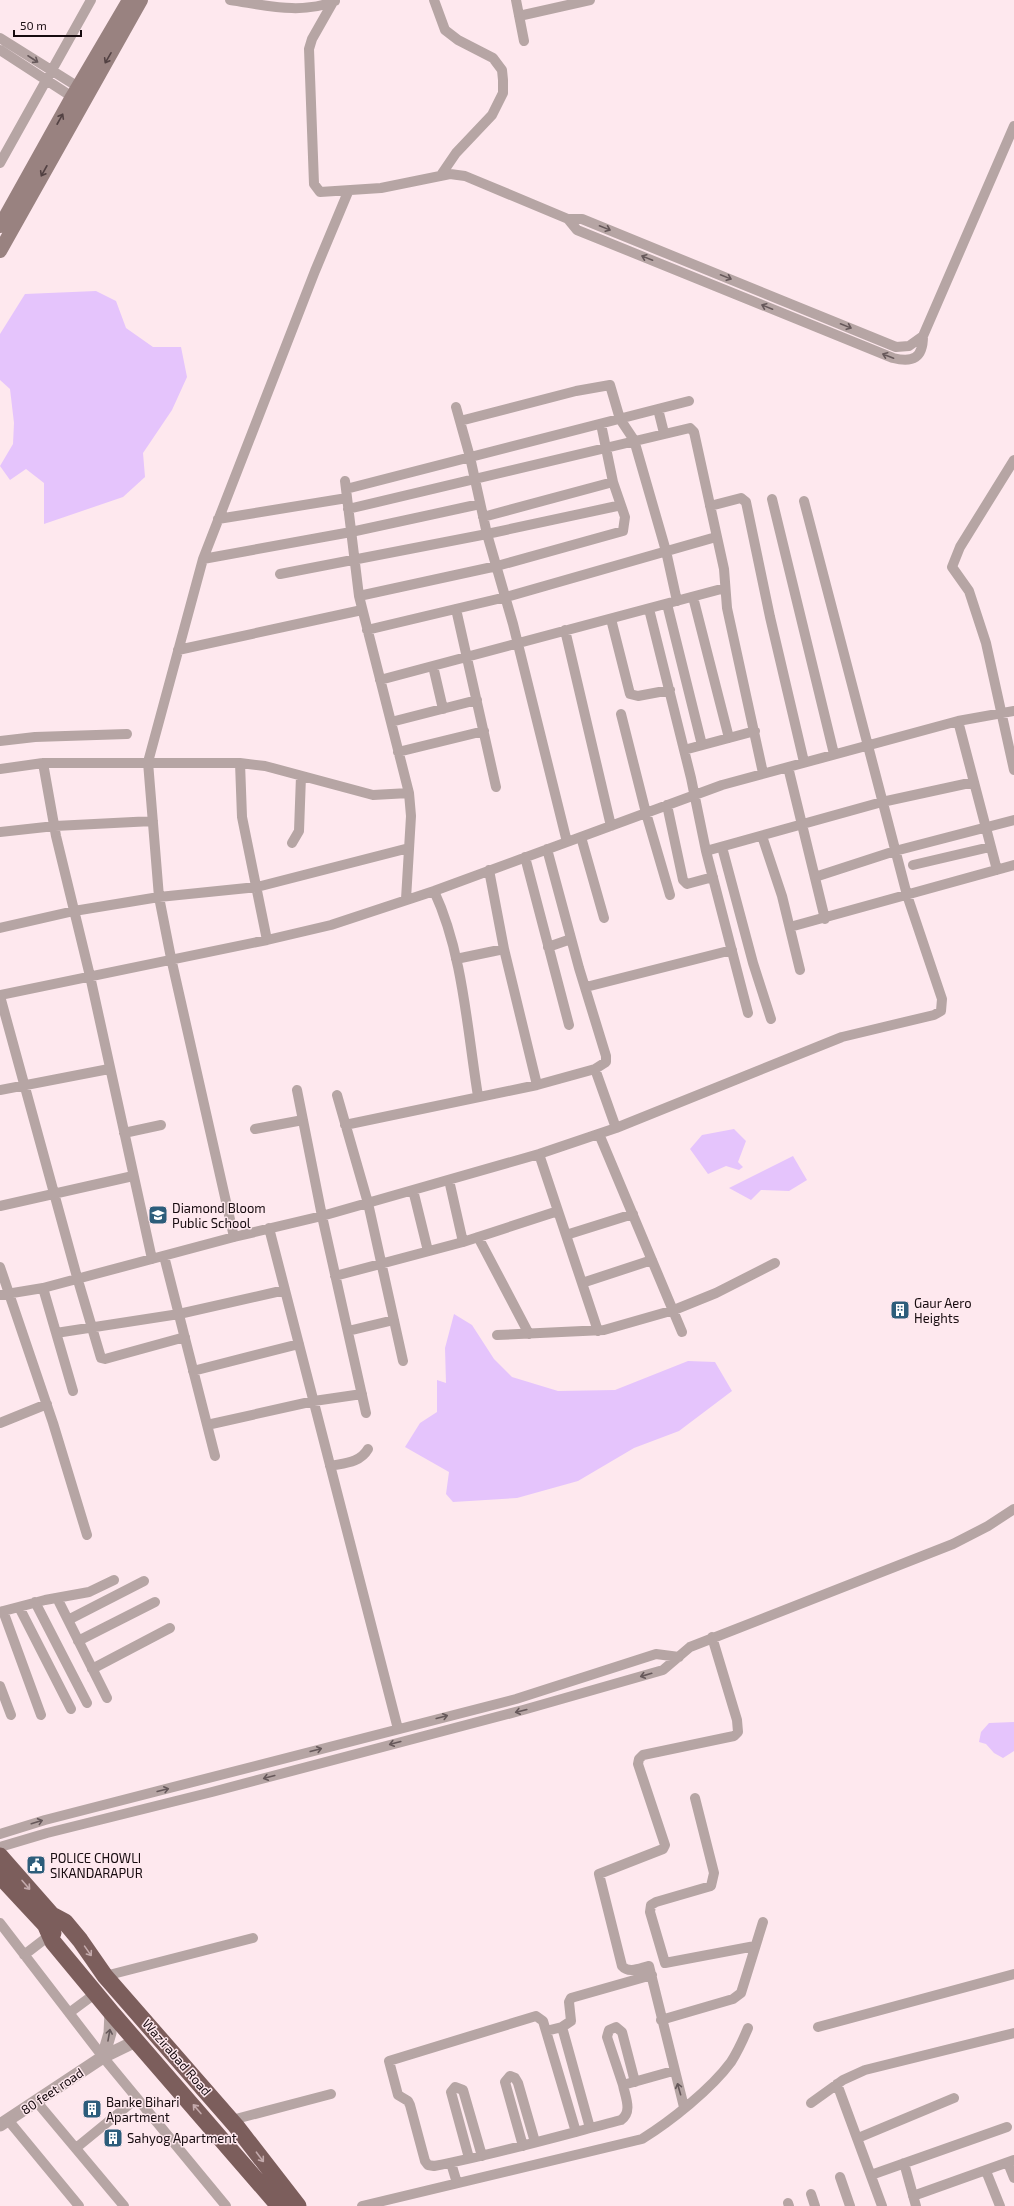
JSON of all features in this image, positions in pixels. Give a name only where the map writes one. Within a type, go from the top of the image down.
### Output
[{"type":"highway","name":"Wazirabad Road","points":[[0,1856],[49,1925],[53,1942],[111,2012],[280,2206]]},
{"type":"highway","name":"Wazirabad Road","points":[[0,1876],[49,1925]]},
{"type":"highway","name":"Wazirabad Road","points":[[49,1925],[65,1922],[80,1940],[105,1976],[234,2123],[298,2206]]},
{"type":"main road","points":[[0,251],[129,0]]},
{"type":"main road","points":[[0,226],[80,95],[141,0]]},
{"type":"street","points":[[0,163],[90,0]]},
{"type":"street","points":[[230,0],[289,8],[320,6],[335,1]]},
{"type":"street","points":[[434,0],[445,30],[458,40],[493,58],[502,70],[503,80],[503,93],[492,115],[456,152],[441,175]]},
{"type":"street","points":[[516,0],[524,41]]},
{"type":"street","points":[[519,16],[568,2],[590,0]]},
{"type":"street","points":[[335,1],[312,39],[309,49],[314,184],[320,192],[348,192],[394,186],[450,174],[465,176],[568,219],[582,219],[896,347],[903,348],[914,344],[923,336]]},
{"type":"street","points":[[0,38],[49,75],[80,95]]},
{"type":"street","points":[[0,50],[49,75]]},
{"type":"street","points":[[568,219],[577,230],[893,358],[910,360],[920,354],[923,346],[923,336],[1014,126]]},
{"type":"street","points":[[234,1237],[171,958],[159,896],[148,762],[203,559],[248,448],[315,271],[348,192]]},
{"type":"street","points":[[903,348],[910,360]]},
{"type":"street","points":[[460,421],[576,391],[610,385],[620,419],[634,440],[666,551],[677,601]]},
{"type":"street","points":[[218,519],[346,490],[689,401]]},
{"type":"street","points":[[456,407],[470,457],[487,534],[518,644],[567,842]]},
{"type":"street","points":[[658,409],[664,433]]},
{"type":"street","points":[[359,596],[497,566],[623,531],[624,516],[613,482],[601,424]]},
{"type":"street","points":[[348,509],[634,440],[690,428],[694,432],[724,569],[727,608],[763,773]]},
{"type":"street","points":[[1014,460],[960,547],[952,567],[969,591],[986,643],[1014,770]]},
{"type":"street","points":[[483,517],[613,482]]},
{"type":"street","points":[[346,490],[359,596],[409,793],[411,816],[406,899]]},
{"type":"street","points":[[710,506],[741,498],[746,502],[770,617],[804,762]]},
{"type":"street","points":[[772,499],[834,754]]},
{"type":"street","points":[[4,1295],[43,1288],[77,1277],[322,1216],[539,1154],[616,1128],[842,1037],[941,1012],[942,999],[907,895],[804,502]]},
{"type":"street","points":[[203,559],[351,532],[480,504]]},
{"type":"street","points":[[280,574],[487,534],[617,506]]},
{"type":"street","points":[[367,630],[506,597],[716,537]]},
{"type":"street","points":[[380,680],[725,588]]},
{"type":"street","points":[[693,597],[729,738]]},
{"type":"street","points":[[667,604],[702,745]]},
{"type":"street","points":[[456,609],[496,787]]},
{"type":"street","points":[[649,609],[670,690],[706,851],[748,1013]]},
{"type":"street","points":[[178,650],[362,610]]},
{"type":"street","points":[[611,618],[630,694],[638,696],[670,690]]},
{"type":"street","points":[[565,630],[611,826]]},
{"type":"street","points":[[432,666],[442,709]]},
{"type":"street","points":[[390,722],[477,700]]},
{"type":"street","points":[[185,1338],[105,1359],[102,1358],[77,1277],[0,996],[171,958],[267,940],[364,915],[722,785],[868,744],[958,721],[1014,711]]},
{"type":"street","points":[[621,714],[646,813],[670,895]]},
{"type":"street","points":[[958,721],[997,870]]},
{"type":"street","points":[[398,752],[484,731]]},
{"type":"street","points":[[684,750],[755,731]]},
{"type":"street","points":[[0,741],[35,737],[127,734]]},
{"type":"street","points":[[43,763],[54,826],[90,976],[152,1259]]},
{"type":"street","points":[[0,769],[43,763],[240,763],[265,766],[373,796],[409,793]]},
{"type":"street","points":[[240,763],[242,817],[267,940]]},
{"type":"street","points":[[788,767],[825,919]]},
{"type":"street","points":[[292,843],[299,830],[301,776]]},
{"type":"street","points":[[706,851],[882,802],[974,782]]},
{"type":"street","points":[[667,805],[683,880],[687,884],[691,884],[713,878]]},
{"type":"street","points":[[815,877],[895,851],[1014,820]]},
{"type":"street","points":[[0,832],[54,826],[153,821]]},
{"type":"street","points":[[762,836],[782,896],[800,970]]},
{"type":"street","points":[[581,837],[604,918]]},
{"type":"street","points":[[722,847],[753,963],[771,1019]]},
{"type":"street","points":[[914,865],[990,847]]},
{"type":"street","points":[[0,928],[74,911],[159,896],[257,887],[409,848]]},
{"type":"street","points":[[345,1125],[478,1096],[537,1085],[595,1069],[606,1062],[606,1056],[571,939],[547,849]]},
{"type":"street","points":[[525,857],[569,1025]]},
{"type":"street","points":[[790,927],[825,919],[1014,865]]},
{"type":"street","points":[[489,870],[504,949],[537,1085]]},
{"type":"street","points":[[434,890],[443,910],[456,959],[478,1096]]},
{"type":"street","points":[[548,947],[571,939]]},
{"type":"street","points":[[456,959],[504,949]]},
{"type":"street","points":[[586,987],[732,950]]},
{"type":"street","points":[[0,1090],[109,1068]]},
{"type":"street","points":[[595,1069],[616,1128]]},
{"type":"street","points":[[297,1090],[322,1216],[366,1413]]},
{"type":"street","points":[[336,1096],[368,1203],[403,1360]]},
{"type":"street","points":[[255,1129],[303,1120]]},
{"type":"street","points":[[124,1133],[161,1125]]},
{"type":"street","points":[[599,1134],[682,1332]]},
{"type":"street","points":[[539,1154],[598,1331]]},
{"type":"street","points":[[0,1206],[133,1176]]},
{"type":"street","points":[[449,1180],[463,1242]]},
{"type":"street","points":[[413,1190],[428,1250]]},
{"type":"street","points":[[336,1276],[428,1250],[463,1242],[558,1212]]},
{"type":"street","points":[[566,1235],[633,1214]]},
{"type":"street","points":[[270,1228],[398,1729]]},
{"type":"street","points":[[478,1237],[529,1334]]},
{"type":"street","points":[[164,1256],[215,1456]]},
{"type":"street","points":[[582,1283],[652,1260]]},
{"type":"street","points":[[498,1335],[598,1331],[674,1310],[716,1293],[775,1264]]},
{"type":"street","points":[[0,1267],[4,1295],[47,1404],[87,1535]]},
{"type":"street","points":[[43,1288],[74,1391]]},
{"type":"street","points":[[56,1333],[179,1314],[285,1290]]},
{"type":"street","points":[[348,1331],[394,1320]]},
{"type":"street","points":[[193,1371],[299,1344]]},
{"type":"street","points":[[207,1425],[314,1401],[362,1394]]},
{"type":"street","points":[[0,1423],[47,1404]]},
{"type":"street","points":[[330,1466],[357,1460],[364,1455],[368,1449]]},
{"type":"street","points":[[0,1846],[523,1710],[663,1670],[690,1647],[712,1637],[953,1544],[988,1526],[1014,1509]]},
{"type":"street","points":[[42,1715],[1,1612],[35,1602],[89,1592],[114,1580]]},
{"type":"street","points":[[68,1620],[144,1581]]},
{"type":"street","points":[[57,1598],[107,1698]]},
{"type":"street","points":[[35,1602],[87,1703]]},
{"type":"street","points":[[78,1641],[155,1602]]},
{"type":"street","points":[[19,1607],[70,1709]]},
{"type":"street","points":[[92,1669],[170,1628]]},
{"type":"street","points":[[650,1970],[626,1970],[622,1966],[599,1874],[663,1849],[665,1845],[638,1764],[639,1759],[643,1755],[734,1736],[738,1732],[738,1724],[712,1637]]},
{"type":"street","points":[[0,1834],[45,1820],[516,1699],[656,1654],[679,1657]]},
{"type":"street","points":[[0,1686],[11,1715]]},
{"type":"street","points":[[351,1741],[354,1754]]},
{"type":"street","points":[[665,1963],[650,1912],[651,1905],[656,1902],[711,1886],[713,1881],[714,1873],[695,1798]]},
{"type":"street","points":[[661,2020],[733,1999],[741,1993],[763,1922]]},
{"type":"street","points":[[0,1923],[136,2099],[226,2206]]},
{"type":"street","points":[[24,1955],[49,1925]]},
{"type":"street","points":[[105,1976],[253,1938]]},
{"type":"street","points":[[546,2031],[562,2027],[571,2021],[571,1998],[650,1970],[665,1963],[755,1946]]},
{"type":"street","points":[[650,1970],[661,2020],[684,2107]]},
{"type":"street","points":[[818,2027],[1014,1974]]},
{"type":"street","points":[[69,2013],[96,1993]]},
{"type":"street","points":[[103,2057],[110,2033],[111,2012]]},
{"type":"street","points":[[576,2132],[543,2021],[536,2016],[389,2061],[398,2095],[410,2104],[424,2161],[428,2165],[434,2166],[523,2146],[576,2132],[626,2117],[628,2111],[623,2085],[607,2037],[609,2030],[616,2027],[622,2032],[635,2082]]},
{"type":"street","points":[[562,2027],[590,2128]]},
{"type":"street","points":[[362,2206],[642,2139],[655,2131],[699,2096],[731,2062],[748,2028]]},
{"type":"street","points":[[811,2103],[837,2084],[866,2070],[1014,2033]]},
{"type":"street","points":[[103,2057],[136,2041]]},
{"type":"street","name":"80 feet road","points":[[4,2123],[103,2057]]},
{"type":"street","points":[[623,2085],[674,2071]]},
{"type":"street","points":[[523,2146],[505,2082],[510,2076],[518,2083],[535,2142]]},
{"type":"street","points":[[837,2084],[882,2206]]},
{"type":"street","points":[[469,2158],[451,2092],[455,2087],[462,2090],[482,2156]]},
{"type":"street","points":[[234,2123],[331,2094]]},
{"type":"street","points":[[858,2138],[954,2098]]},
{"type":"street","points":[[76,2148],[136,2099]]},
{"type":"street","points":[[36,2101],[124,2206]]},
{"type":"street","points":[[4,2123],[80,2206]]},
{"type":"street","points":[[871,2175],[1007,2127]]},
{"type":"street","points":[[913,2196],[1011,2162],[1014,2178]]},
{"type":"street","points":[[451,2163],[456,2183]]},
{"type":"street","points":[[904,2163],[916,2206]]},
{"type":"street","points":[[986,2171],[1000,2206]]},
{"type":"street","points":[[840,2177],[850,2206]]},
{"type":"street","points":[[811,2194],[815,2206]]},
{"type":"shaded area","points":[[96,291],[116,301],[126,328],[153,347],[181,347],[187,377],[172,410],[143,453],[145,477],[123,497],[44,524],[44,483],[26,469],[10,480],[0,466],[13,444],[14,423],[10,389],[0,380],[0,334],[25,294]]},
{"type":"shaded area","points":[[734,1129],[746,1141],[738,1162],[743,1167],[739,1170],[726,1166],[708,1174],[690,1149],[702,1135]]},
{"type":"shaded area","points":[[793,1156],[807,1180],[789,1191],[761,1190],[751,1200],[729,1188]]},
{"type":"shaded area","points":[[454,1314],[472,1325],[494,1359],[512,1377],[558,1391],[615,1390],[688,1361],[715,1362],[732,1391],[679,1431],[634,1448],[578,1481],[517,1498],[453,1502],[446,1494],[449,1472],[405,1447],[420,1423],[437,1412],[437,1380],[446,1383],[445,1348]]},
{"type":"shaded area","points":[[1014,1722],[1014,1751],[1003,1758],[994,1753],[986,1744],[979,1742],[981,1732],[989,1723]]},
{"type":"place","name":"Diamond Bloom Public School","points":[[158,1215]]},
{"type":"place","name":"Gaur Aero Heights","points":[[900,1310]]},
{"type":"place","name":"POLICE CHOWLI SIKANDARAPUR","points":[[36,1865]]},
{"type":"place","name":"Banke Bihari Apartment","points":[[92,2109]]},
{"type":"place","name":"Sahyog Apartment","points":[[113,2138]]}]
